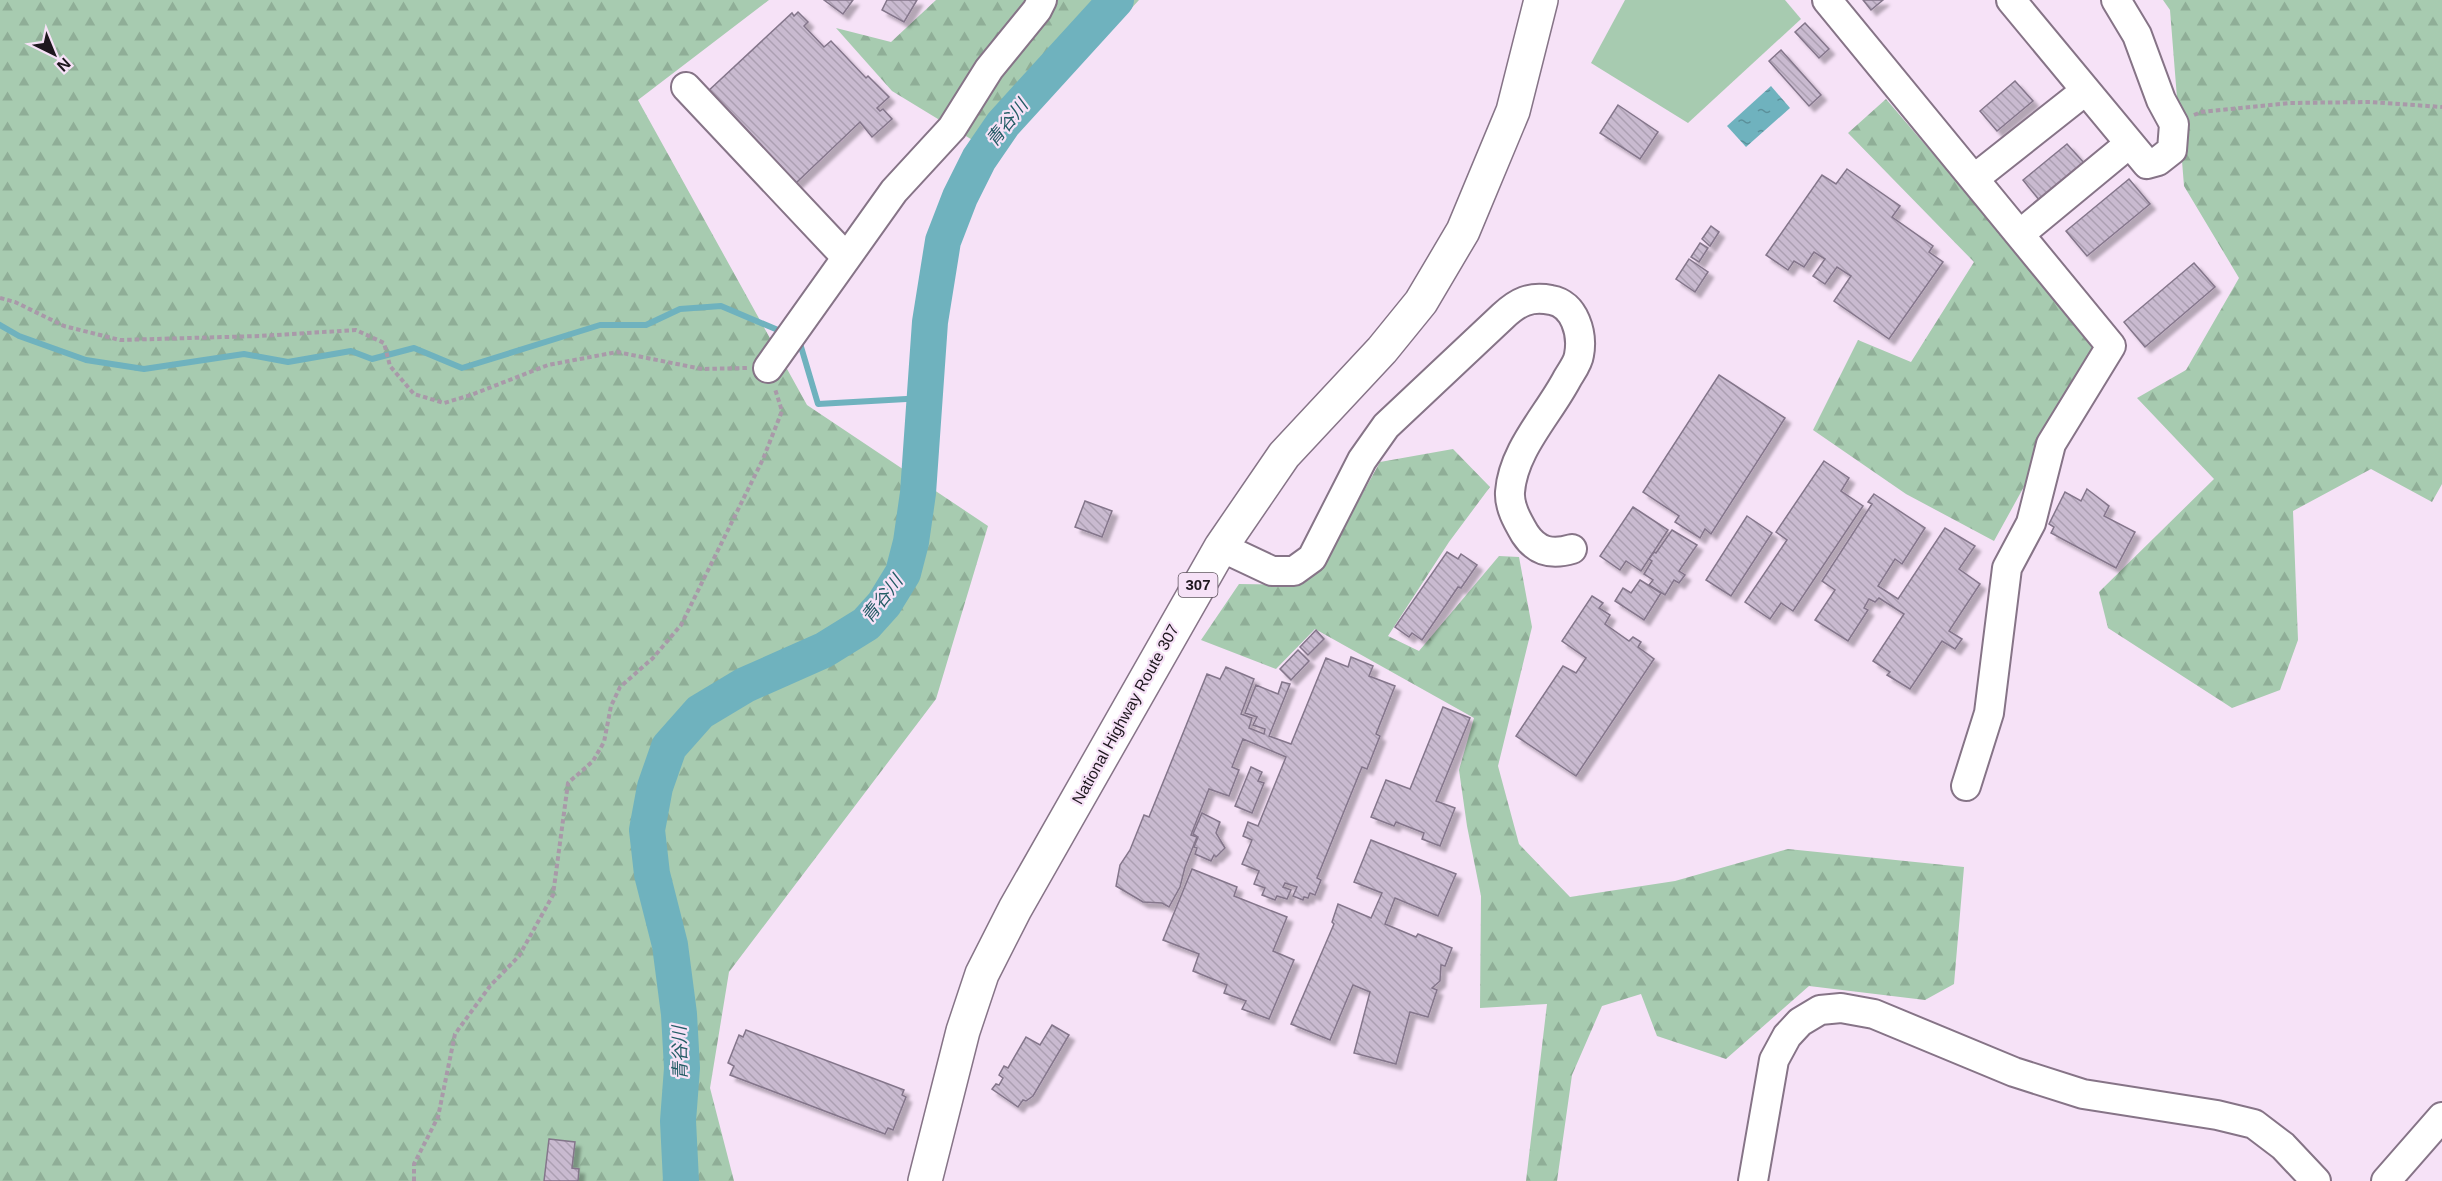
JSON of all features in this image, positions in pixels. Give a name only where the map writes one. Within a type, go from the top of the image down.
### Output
[{"type":"highway","name":"National Highway Route 307","points":[[925,1181],[963,1031],[982,974],[1021,899],[1221,547],[1284,455],[1382,350],[1421,302],[1463,231],[1513,111],[1541,0]]},
{"type":"street","points":[[768,368],[894,191],[952,129],[989,69],[1037,10],[1042,0]]},
{"type":"street","points":[[1827,0],[2111,346],[2051,444],[2031,523],[2007,568],[1989,713],[1966,786]]},
{"type":"street","points":[[2011,0],[2147,164],[2158,161],[2172,150],[2174,124],[2161,100],[2137,34],[2115,0]]},
{"type":"street","points":[[686,87],[846,257]]},
{"type":"street","points":[[1975,178],[2085,91]]},
{"type":"street","points":[[2020,234],[2129,144]]},
{"type":"street","points":[[1221,547],[1272,571],[1294,571],[1312,558],[1362,460],[1386,426],[1518,302],[1538,297],[1556,300],[1571,312],[1579,327],[1579,356],[1517,461],[1510,493],[1516,519],[1529,539],[1541,550],[1556,554],[1572,549]]},
{"type":"street","points":[[1753,1181],[1774,1060],[1787,1036],[1800,1022],[1820,1010],[1841,1008],[1874,1014],[2014,1072],[2083,1094],[2217,1115],[2254,1124],[2283,1146],[2316,1181]]},
{"type":"street","points":[[2386,1181],[2442,1117]]},
{"type":"path","points":[[2174,124],[2201,112],[2290,103],[2370,102],[2442,107]]},
{"type":"path","points":[[0,298],[15,302],[64,326],[120,340],[260,336],[356,330],[384,343],[390,366],[414,394],[444,403],[548,365],[617,352],[702,369],[768,368],[782,411],[763,459],[681,625],[653,658],[620,687],[611,705],[604,742],[593,761],[568,783],[553,895],[519,956],[490,986],[455,1034],[438,1117],[414,1164],[414,1181]]},
{"type":"green space","points":[[0,0],[769,0],[638,100],[807,405],[988,526],[936,699],[729,972],[710,1088],[734,1181],[0,1181]]},
{"type":"green space","points":[[936,0],[1139,0],[997,155],[892,91],[836,28],[891,42]]},
{"type":"green space","points":[[1625,0],[1785,0],[1801,19],[1688,123],[1591,63]]},
{"type":"green space","points":[[2163,0],[2442,0],[2442,484],[2432,502],[2371,469],[2293,511],[2298,640],[2280,690],[2232,708],[2108,628],[2099,592],[2214,479],[2137,398],[2186,370],[2239,278],[2184,186],[2170,10]]},
{"type":"green space","points":[[1886,99],[2100,349],[1994,541],[1906,494],[1813,430],[1858,340],[1911,362],[1974,262],[1848,133]]},
{"type":"green space","points":[[1453,449],[1490,487],[1449,542],[1388,636],[1419,651],[1499,556],[1519,557],[1532,627],[1498,766],[1519,844],[1570,897],[1675,881],[1788,849],[1964,867],[1954,984],[1925,1000],[1809,986],[1726,1059],[1657,1036],[1641,994],[1602,1006],[1572,1075],[1557,1181],[1526,1181],[1547,1004],[1480,1008],[1481,896],[1459,770],[1474,718],[1315,629],[1276,669],[1201,640],[1239,584],[1299,585],[1329,554],[1380,462]]},
{"type":"water","points":[[1771,86],[1790,108],[1746,147],[1727,126]]},
{"type":"building","points":[[824,0],[853,0],[843,14]]},
{"type":"building","points":[[887,0],[917,0],[904,22],[882,10]]},
{"type":"building","points":[[1863,0],[1883,0],[1871,10]]},
{"type":"building","points":[[798,12],[808,22],[804,26],[824,47],[831,41],[866,78],[868,76],[889,97],[877,108],[880,111],[883,109],[892,119],[872,137],[860,122],[796,183],[786,172],[783,175],[706,93],[792,13],[794,16]]},
{"type":"building","points":[[1805,23],[1829,49],[1819,58],[1795,32]]},
{"type":"building","points":[[1781,50],[1821,95],[1809,106],[1769,61]]},
{"type":"building","points":[[2015,81],[2033,101],[1997,131],[1980,111]]},
{"type":"building","points":[[1618,105],[1658,132],[1640,159],[1600,133]]},
{"type":"building","points":[[2067,144],[2085,164],[2040,201],[2023,180]]},
{"type":"building","points":[[1847,169],[1900,206],[1892,217],[1933,246],[1929,252],[1943,262],[1889,339],[1834,301],[1851,276],[1837,267],[1825,284],[1813,276],[1825,259],[1814,252],[1804,267],[1794,261],[1788,270],[1766,255],[1822,175],[1836,184]]},
{"type":"building","points":[[2129,179],[2150,204],[2087,256],[2066,231]]},
{"type":"building","points":[[1711,226],[1719,232],[1710,246],[1702,239]]},
{"type":"building","points":[[1700,243],[1708,248],[1699,262],[1691,257]]},
{"type":"building","points":[[1689,259],[1708,272],[1695,292],[1676,279]]},
{"type":"building","points":[[2194,263],[2215,287],[2145,347],[2124,322]]},
{"type":"building","points":[[1719,375],[1785,418],[1711,534],[1705,529],[1700,538],[1675,522],[1679,516],[1643,492]]},
{"type":"building","points":[[1824,461],[1849,478],[1841,491],[1863,506],[1793,611],[1781,603],[1770,619],[1745,602],[1787,540],[1776,532]]},
{"type":"building","points":[[2087,489],[2109,506],[2104,516],[2135,532],[2116,568],[2051,533],[2054,527],[2049,524],[2065,492],[2081,501]]},
{"type":"building","points":[[1874,494],[1925,528],[1902,564],[1895,559],[1878,586],[1898,599],[1945,528],[1975,546],[1959,569],[1980,584],[1949,631],[1962,639],[1955,649],[1942,641],[1910,689],[1887,675],[1890,672],[1873,661],[1904,614],[1879,598],[1875,602],[1869,599],[1864,608],[1868,610],[1848,641],[1815,620],[1835,590],[1822,581],[1872,504],[1868,502]]},
{"type":"building","points":[[1085,501],[1112,511],[1102,537],[1075,527]]},
{"type":"building","points":[[1633,507],[1668,530],[1641,571],[1626,561],[1620,570],[1600,556]]},
{"type":"building","points":[[1747,516],[1772,533],[1731,596],[1706,580]]},
{"type":"building","points":[[1672,530],[1697,545],[1679,571],[1685,575],[1679,583],[1674,580],[1665,595],[1649,585],[1653,580],[1644,574],[1652,561],[1649,559]]},
{"type":"building","points":[[1447,552],[1458,559],[1461,554],[1477,565],[1461,588],[1458,587],[1422,640],[1412,633],[1409,637],[1395,627]]},
{"type":"building","points":[[1640,580],[1661,593],[1644,620],[1615,601],[1623,588],[1631,593]]},
{"type":"building","points":[[1592,596],[1603,603],[1599,608],[1610,615],[1605,624],[1629,641],[1633,637],[1641,642],[1638,647],[1654,659],[1576,776],[1516,736],[1563,666],[1576,673],[1586,658],[1562,641]]},
{"type":"building","points":[[1316,630],[1324,639],[1308,655],[1300,647]]},
{"type":"building","points":[[1298,650],[1309,661],[1291,680],[1280,669]]},
{"type":"building","points":[[1351,657],[1373,666],[1369,676],[1395,686],[1376,734],[1380,736],[1367,769],[1362,767],[1317,878],[1321,880],[1315,895],[1310,893],[1308,898],[1304,897],[1303,900],[1293,896],[1297,887],[1285,883],[1283,887],[1291,890],[1287,899],[1277,896],[1275,900],[1262,895],[1265,888],[1254,884],[1259,871],[1242,864],[1252,840],[1243,836],[1248,822],[1258,826],[1286,757],[1243,739],[1232,767],[1239,770],[1229,796],[1209,789],[1191,835],[1197,837],[1180,887],[1169,907],[1162,903],[1143,902],[1116,886],[1120,865],[1130,850],[1144,815],[1149,817],[1207,674],[1220,679],[1226,667],[1254,679],[1241,714],[1252,718],[1249,728],[1264,734],[1265,729],[1253,725],[1257,717],[1245,713],[1256,685],[1278,694],[1282,682],[1290,684],[1269,736],[1291,744],[1326,658],[1348,667]]},
{"type":"building","points":[[1443,707],[1470,718],[1436,801],[1455,808],[1440,846],[1422,839],[1424,833],[1396,822],[1394,826],[1371,817],[1386,780],[1410,789]]},
{"type":"building","points":[[1251,767],[1262,772],[1258,781],[1264,783],[1252,813],[1235,806]]},
{"type":"building","points":[[1202,813],[1220,822],[1216,833],[1225,848],[1216,857],[1214,855],[1211,861],[1195,854],[1197,848],[1194,847],[1198,837],[1193,834]]},
{"type":"building","points":[[1371,840],[1456,874],[1438,916],[1395,898],[1385,924],[1452,948],[1445,966],[1441,965],[1440,981],[1432,988],[1437,990],[1428,1017],[1410,1012],[1396,1064],[1354,1053],[1370,992],[1353,985],[1330,1040],[1291,1024],[1334,924],[1332,922],[1338,904],[1371,918],[1382,893],[1354,882]]},
{"type":"building","points":[[1192,869],[1237,887],[1234,896],[1287,917],[1273,951],[1294,960],[1269,1019],[1242,1009],[1246,1001],[1224,993],[1227,985],[1193,971],[1199,954],[1163,940]]},
{"type":"building","points":[[1052,1025],[1069,1035],[1033,1096],[1026,1101],[1023,1100],[1018,1107],[992,1089],[996,1084],[999,1085],[1003,1078],[999,1075],[1004,1066],[1008,1068],[1026,1037],[1040,1045]]},
{"type":"building","points":[[746,1030],[904,1090],[902,1095],[906,1097],[893,1130],[888,1128],[885,1134],[730,1075],[734,1066],[728,1063],[739,1035],[743,1037]]},
{"type":"building","points":[[549,1139],[575,1142],[572,1168],[579,1169],[578,1181],[544,1181]]},
{"type":"waterway","name":"青谷川","points":[[681,1181],[678,1121],[682,1068],[679,1014],[670,945],[652,874],[647,830],[655,787],[669,747],[700,712],[745,685],[824,650],[866,624],[884,604],[903,573],[911,542],[918,493],[930,322],[943,241],[960,197],[979,159],[1003,124],[1116,0]]},
{"type":"waterway","points":[[0,325],[19,336],[86,360],[144,369],[244,354],[288,362],[351,351],[372,359],[414,348],[462,368],[600,325],[646,325],[680,309],[721,306],[785,333]]},
{"type":"waterway","points":[[799,340],[818,404],[924,398]]}]
